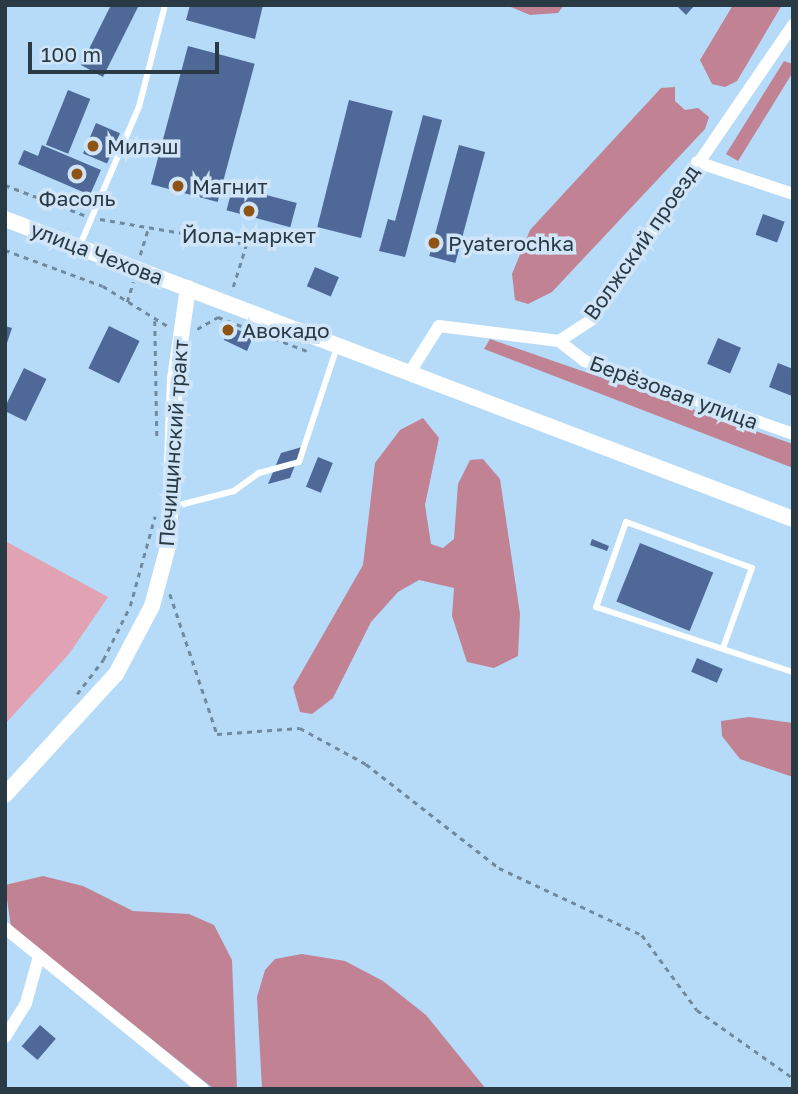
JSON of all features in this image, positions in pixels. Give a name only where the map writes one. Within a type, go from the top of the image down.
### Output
[{"type":"street","name":"Волжский проезд","points":[[559,341],[591,320],[793,25]]},
{"type":"street","points":[[697,162],[793,194]]},
{"type":"street","name":"улица Чехова","points":[[5,219],[228,304],[335,352],[410,372],[793,519]]},
{"type":"street","name":"Печищинский тракт","points":[[5,795],[116,674],[162,575],[172,507],[181,329],[188,288]]},
{"type":"street","points":[[410,372],[439,326],[559,341]]},
{"type":"street","name":"Берёзовая улица","points":[[559,341],[585,361],[793,434]]},
{"type":"street","points":[[5,928],[203,1089]]},
{"type":"street","points":[[5,1037],[26,1003],[39,956]]},
{"type":"lane","points":[[79,247],[89,217],[139,107],[165,5]]},
{"type":"lane","points":[[172,507],[234,491],[259,473],[299,462],[335,352]]},
{"type":"lane","points":[[723,648],[752,568],[626,522],[596,607],[793,672]]},
{"type":"path","points":[[5,185],[89,217],[247,244],[222,320]]},
{"type":"path","points":[[5,250],[103,286],[155,321],[181,329],[205,329],[209,320],[222,320],[335,352]]},
{"type":"path","points":[[155,321],[158,455]]},
{"type":"path","points":[[71,701],[103,660],[130,606],[155,512]]},
{"type":"path","points":[[162,575],[218,734],[300,728],[366,764],[499,868],[642,935],[697,1010],[793,1078]]},
{"type":"shaded area","points":[[506,5],[564,5],[558,13],[530,15]]},
{"type":"shaded area","points":[[733,5],[782,5],[737,81],[725,87],[712,84],[700,60]]},
{"type":"shaded area","points":[[784,61],[793,64],[793,72],[738,161],[726,154]]},
{"type":"shaded area","points":[[675,87],[675,101],[685,110],[698,108],[709,117],[705,129],[552,292],[528,304],[515,300],[512,274],[530,230],[661,88]]},
{"type":"shaded area","points":[[490,339],[793,444],[793,468],[484,349]]},
{"type":"shaded area","points":[[423,418],[439,438],[425,505],[431,544],[443,548],[454,539],[458,484],[470,460],[483,459],[500,479],[520,614],[518,656],[494,668],[467,662],[452,616],[454,588],[419,580],[398,592],[371,622],[333,698],[312,714],[300,712],[293,687],[363,565],[375,463],[400,430]]},
{"type":"shaded area","points":[[5,541],[108,597],[69,654],[5,724]]},
{"type":"shaded area","points":[[749,717],[793,723],[793,777],[740,759],[722,736],[721,721]]},
{"type":"shaded area","points":[[43,876],[83,886],[133,911],[189,914],[214,925],[232,960],[237,1089],[214,1089],[11,927],[5,885]]},
{"type":"shaded area","points":[[302,954],[345,961],[383,981],[426,1015],[486,1089],[262,1089],[257,997],[265,970],[275,959]]},
{"type":"building","points":[[111,5],[139,5],[103,77],[81,65]]},
{"type":"building","points":[[190,5],[263,5],[255,39],[186,20]]},
{"type":"building","points":[[676,5],[695,5],[686,15]]},
{"type":"building","points":[[188,46],[255,64],[218,202],[151,184]]},
{"type":"building","points":[[68,90],[90,99],[68,154],[46,145]]},
{"type":"building","points":[[349,100],[393,111],[361,238],[317,227]]},
{"type":"building","points":[[423,115],[442,120],[405,257],[379,251],[388,219],[395,221]]},
{"type":"building","points":[[96,123],[120,133],[107,164],[83,153]]},
{"type":"building","points":[[42,145],[101,170],[90,195],[18,164],[24,150],[38,156]]},
{"type":"building","points":[[459,145],[485,152],[455,263],[429,256]]},
{"type":"building","points":[[233,186],[297,203],[290,227],[227,210]]},
{"type":"building","points":[[763,214],[785,222],[777,243],[755,235]]},
{"type":"building","points":[[315,267],[339,277],[331,296],[307,286]]},
{"type":"building","points":[[224,323],[253,337],[247,351],[224,340]]},
{"type":"building","points":[[5,326],[12,328],[6,346],[5,346]]},
{"type":"building","points":[[109,326],[140,341],[119,383],[88,368]]},
{"type":"building","points":[[718,338],[741,348],[730,374],[707,364]]},
{"type":"building","points":[[778,363],[793,369],[792,396],[769,387]]},
{"type":"building","points":[[24,368],[46,379],[26,421],[5,411]]},
{"type":"building","points":[[302,447],[290,478],[268,484],[281,453]]},
{"type":"building","points":[[318,457],[333,463],[321,493],[306,487]]},
{"type":"building","points":[[592,539],[609,546],[607,551],[590,545]]},
{"type":"building","points":[[640,543],[713,573],[690,631],[616,601]]},
{"type":"building","points":[[697,658],[723,669],[717,683],[691,672]]},
{"type":"building","points":[[40,1025],[56,1039],[37,1060],[22,1046]]},
{"type":"place","name":"Милэш","points":[[93,146]]},
{"type":"place","name":"Фасоль","points":[[77,174]]},
{"type":"place","name":"Магнит","points":[[178,186]]},
{"type":"place","name":"Йола-маркет","points":[[249,211]]},
{"type":"place","name":"Pyaterochka","points":[[434,243]]},
{"type":"place","name":"Авокадо","points":[[228,330]]}]
